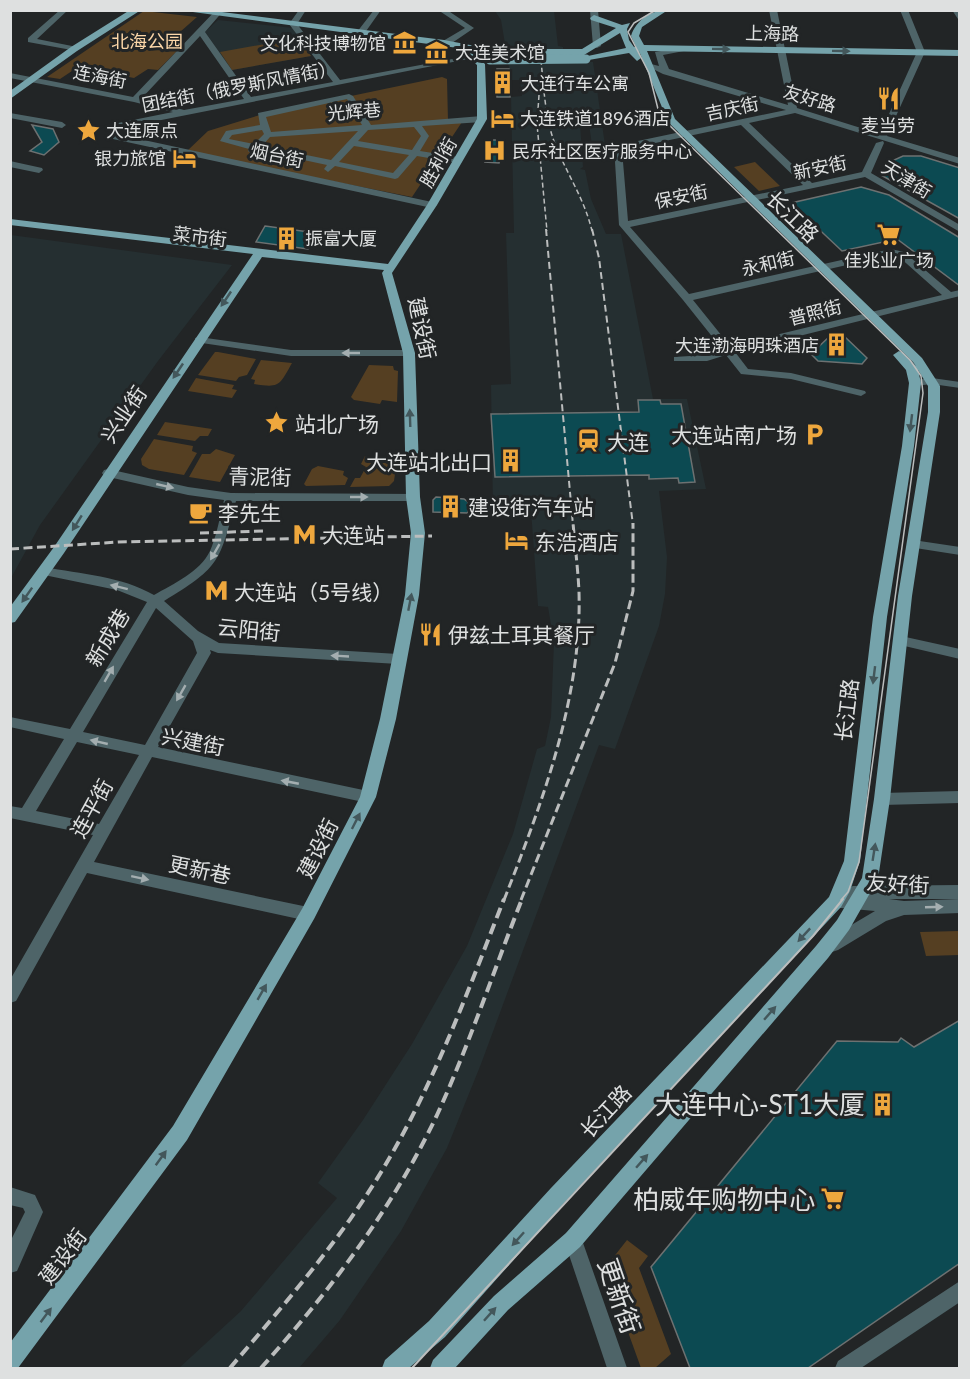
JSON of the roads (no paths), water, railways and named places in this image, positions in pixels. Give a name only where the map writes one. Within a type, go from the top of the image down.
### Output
[{"type":"main road","points":[[10,96],[74,49],[136,10]]},
{"type":"main road","points":[[182,10],[449,44],[482,58],[585,56],[640,62],[651,66]]},
{"type":"main road","points":[[585,56],[652,10]]},
{"type":"main road","name":"长江路","points":[[664,10],[635,30],[636,39],[651,66],[666,111],[680,136]]},
{"type":"main road","points":[[594,14],[623,28]]},
{"type":"main road","name":"长江路","points":[[393,1368],[416,1358],[849,897],[870,879],[913,543],[936,401],[932,381],[659,116],[646,71],[623,36],[623,28]]},
{"type":"main road","points":[[607,39],[603,44],[603,50],[618,52]]},
{"type":"main road","points":[[449,44],[482,58]]},
{"type":"main road","name":"上海路","points":[[585,56],[642,48],[960,52]]},
{"type":"main road","points":[[479,119],[482,58]]},
{"type":"main road","name":"胜利街","points":[[386,268],[429,204],[479,119]]},
{"type":"main road","points":[[10,222],[282,253],[386,268]]},
{"type":"main road","name":"菜市街","points":[[10,229],[253,259],[386,268]]},
{"type":"main road","points":[[253,259],[260,254],[282,253]]},
{"type":"main road","name":"兴业街","points":[[10,618],[44,572],[253,259]]},
{"type":"main road","name":"建设街","points":[[10,1362],[180,1133],[308,914],[368,797],[388,719],[416,565],[418,533],[413,497],[409,353],[386,268]]},
{"type":"main road","name":"长江路","points":[[446,1365],[501,1303],[573,1240],[822,952],[849,897],[884,589],[908,446],[915,384],[914,363]]},
{"type":"street","points":[[65,10],[31,40],[74,49]]},
{"type":"street","points":[[303,10],[292,24],[338,83]]},
{"type":"street","points":[[361,32],[378,10]]},
{"type":"street","points":[[441,10],[470,28],[449,44]]},
{"type":"street","points":[[773,10],[794,111]]},
{"type":"street","points":[[904,10],[921,52]]},
{"type":"street","points":[[955,10],[960,20]]},
{"type":"street","points":[[135,99],[219,13]]},
{"type":"street","points":[[594,14],[597,46]]},
{"type":"street","points":[[201,32],[249,100]]},
{"type":"street","points":[[666,72],[658,54],[686,48]]},
{"type":"street","name":"天津街","points":[[921,52],[866,174],[960,229]]},
{"type":"street","name":"团结街（俄罗斯风情街）","points":[[116,126],[482,58]]},
{"type":"street","name":"友好路","points":[[651,66],[960,161]]},
{"type":"street","name":"连海街","points":[[10,75],[135,99],[182,113]]},
{"type":"street","points":[[240,163],[256,148],[266,131],[261,115],[348,96],[367,126],[318,180]]},
{"type":"street","name":"吉庆街","points":[[624,225],[617,148],[794,111]]},
{"type":"street","points":[[10,115],[62,125]]},
{"type":"street","points":[[10,125],[21,117]]},
{"type":"street","name":"光辉巷","points":[[256,148],[224,141],[229,133],[479,119]]},
{"type":"street","points":[[742,122],[810,186]]},
{"type":"street","points":[[256,148],[395,176],[415,153],[425,136],[416,123]]},
{"type":"street","name":"烟台街","points":[[113,136],[429,204]]},
{"type":"street","points":[[352,143],[455,159]]},
{"type":"street","points":[[10,164],[39,170]]},
{"type":"street","name":"新安街","points":[[746,200],[866,174]]},
{"type":"street","name":"保安街","points":[[624,225],[746,200]]},
{"type":"street","points":[[624,225],[687,298],[745,372],[791,376],[861,393]]},
{"type":"street","name":"永和街","points":[[687,298],[896,252],[948,295]]},
{"type":"street","name":"普照街","points":[[678,359],[707,357],[960,293]]},
{"type":"street","points":[[199,340],[291,353],[409,353]]},
{"type":"street","points":[[915,384],[932,381],[960,385]]},
{"type":"street","name":"青泥街","points":[[108,473],[189,491],[231,497],[413,497]]},
{"type":"street","name":"新成巷","points":[[26,815],[154,601],[183,584],[208,564],[220,543],[231,497]]},
{"type":"street","points":[[913,543],[960,551]]},
{"type":"street","name":"云阳街","points":[[44,572],[136,592],[154,601],[200,641],[218,648],[398,659]]},
{"type":"street","name":"连平街","points":[[10,996],[204,653],[200,641]]},
{"type":"street","points":[[901,641],[960,654]]},
{"type":"street","name":"兴建街","points":[[10,722],[146,753],[368,797]]},
{"type":"street","points":[[882,799],[960,797]]},
{"type":"street","points":[[10,812],[102,831]]},
{"type":"street","name":"更新巷","points":[[82,866],[308,914]]},
{"type":"street","name":"友好街","points":[[849,897],[960,892]]},
{"type":"street","name":"友好街","points":[[849,897],[904,908],[960,906]]},
{"type":"street","points":[[822,952],[882,915],[904,908]]},
{"type":"street","points":[[10,1196],[29,1201],[34,1212],[10,1264]]},
{"type":"street","name":"更新街","points":[[573,1240],[617,1368]]},
{"type":"street","points":[[845,1368],[960,1290]]},
{"type":"tram line","points":[[656,10],[634,23],[628,32],[649,73],[658,109],[665,121],[910,360],[921,376],[923,393],[859,862],[848,892],[841,900]]},
{"type":"tram line","points":[[412,1368],[813,936],[843,899]]},
{"type":"railway","points":[[540,52],[549,126],[581,199],[592,231]]},
{"type":"railway","points":[[539,95],[537,124],[547,231]]},
{"type":"railway","points":[[546,229],[573,525]]},
{"type":"railway","points":[[592,229],[599,258],[633,525]]},
{"type":"railway","points":[[504,900],[545,788],[567,710],[578,632],[579,592],[573,523]]},
{"type":"railway","points":[[521,900],[615,663],[633,591],[633,525]]},
{"type":"railway","points":[[200,533],[263,531]]},
{"type":"railway","points":[[10,549],[118,542],[432,536]]},
{"type":"railway","points":[[230,1368],[335,1240],[390,1157],[438,1063],[504,899]]},
{"type":"railway","points":[[261,1368],[358,1248],[420,1149],[460,1062],[522,899]]},
{"type":"place","name":"文化科技博物馆","points":[[404,43]]},
{"type":"place","name":"大连美术馆","points":[[437,52]]},
{"type":"place","name":"大连行车公寓","points":[[503,83]]},
{"type":"place","name":"麦当劳","points":[[888,99]]},
{"type":"place","name":"大连铁道1896酒店","points":[[502,118]]},
{"type":"place","name":"大连原点","points":[[88,130]]},
{"type":"place","name":"民乐社区医疗服务中心","points":[[494,151]]},
{"type":"place","name":"银力旅馆","points":[[184,158]]},
{"type":"place","name":"佳兆业广场","points":[[889,234]]},
{"type":"place","name":"振富大厦","points":[[287,238]]},
{"type":"place","name":"大连渤海明珠酒店","points":[[837,345]]},
{"type":"place","name":"站北广场","points":[[277,423]]},
{"type":"place","name":"大连站南广场","points":[[815,434]]},
{"type":"place","name":"大连","points":[[589,441]]},
{"type":"place","name":"大连站北出口","points":[[510,461]]},
{"type":"place","name":"建设街汽车站","points":[[450,506]]},
{"type":"place","name":"李先生","points":[[200,512]]},
{"type":"place","name":"大连站","points":[[304,534]]},
{"type":"place","name":"东浩酒店","points":[[517,541]]},
{"type":"place","name":"大连站（5号线）","points":[[216,591]]},
{"type":"place","name":"伊兹土耳其餐厅","points":[[430,634]]},
{"type":"place","name":"大连中心-ST1大厦","points":[[883,1104]]},
{"type":"place","name":"柏威年购物中心","points":[[833,1199]]},
{"type":"park label","name":"北海公园","points":[[147,41]]}]
